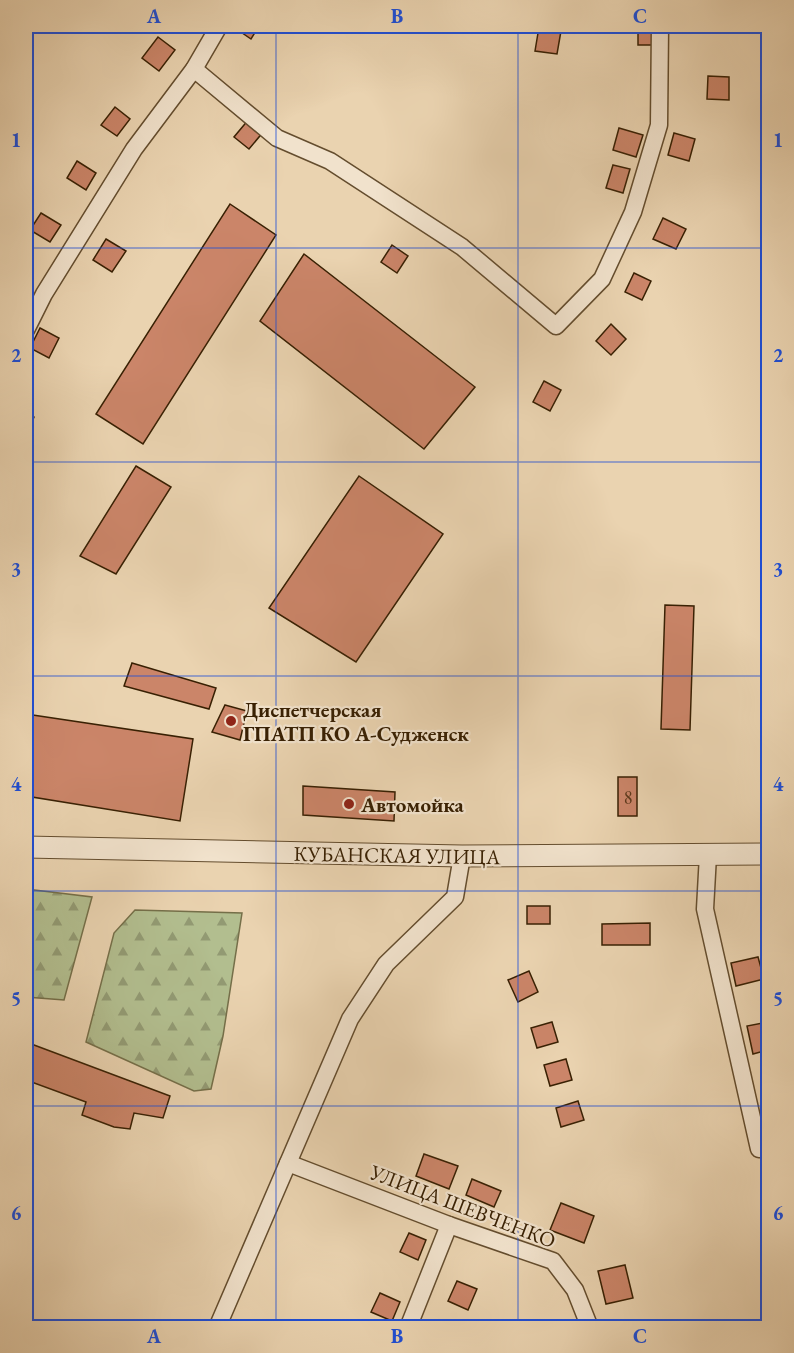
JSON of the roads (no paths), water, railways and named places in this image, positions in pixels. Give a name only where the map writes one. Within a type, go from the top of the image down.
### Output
[{"type":"street","points":[[26,330],[44,294],[134,150],[194,69],[219,26]]},
{"type":"street","points":[[194,69],[277,138],[330,161],[462,247],[556,326],[602,279],[633,212],[659,125],[660,26]]},
{"type":"street","name":"КУБАНСКАЯ УЛИЦА","points":[[26,847],[462,856],[768,854]]},
{"type":"street","points":[[708,855],[705,909],[759,1149],[768,1148]]},
{"type":"street","points":[[217,1328],[350,1019],[386,964],[455,897],[462,856]]},
{"type":"street","name":"УЛИЦА ШЕВЧЕНКО","points":[[288,1163],[449,1225],[553,1261],[575,1290],[590,1328]]},
{"type":"street","points":[[408,1328],[449,1225]]},
{"type":"place","name":"Диспетчерская ГПАТП КО А-Судженск","points":[[231,721]]},
{"type":"place","name":"Автомойка","points":[[349,804]]}]
